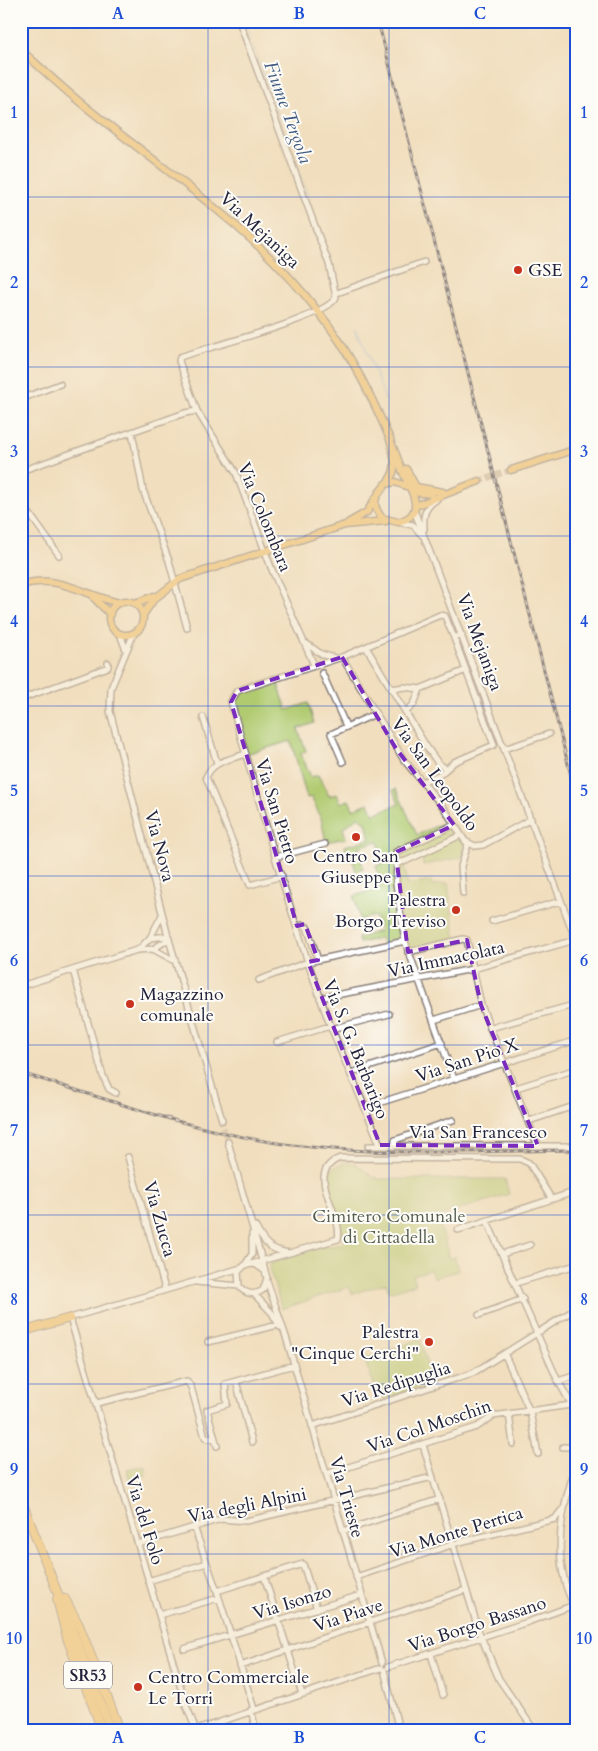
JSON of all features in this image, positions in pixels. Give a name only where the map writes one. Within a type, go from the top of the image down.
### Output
[{"type":"highway","points":[[21,1332],[70,1318]]},
{"type":"highway","name":"SR53","points":[[21,1499],[48,1564],[111,1730]]},
{"type":"highway","points":[[48,1564],[66,1638],[102,1730]]},
{"type":"highway","points":[[48,1564],[79,1625],[120,1730]]},
{"type":"main road","name":"Via Mejaniga","points":[[21,50],[62,86],[204,198],[257,244],[318,311],[357,370],[390,438],[411,490],[415,508]]},
{"type":"main road","name":"Via Mejaniga","points":[[375,499],[394,467],[390,438]]},
{"type":"main road","name":"Via Mejaniga","points":[[394,449],[416,487],[443,493]]},
{"type":"main road","points":[[511,470],[577,449]]},
{"type":"main road","points":[[385,485],[400,482],[411,490],[427,494],[453,491],[479,481]]},
{"type":"main road","points":[[398,522],[407,518],[415,508],[443,493]]},
{"type":"main road","name":"Via Nova","points":[[134,633],[142,624],[143,615],[160,593],[174,582],[345,525],[367,512],[375,499]]},
{"type":"main road","points":[[375,499],[378,512],[388,521]]},
{"type":"main road","name":"Via Mejaniga","points":[[388,521],[398,522]]},
{"type":"main road","name":"Via Nova","points":[[345,525],[388,521]]},
{"type":"main road","points":[[21,585],[45,581],[65,583],[89,594],[110,614],[113,628],[120,634],[134,633]]},
{"type":"main road","name":"Via Nova","points":[[89,594],[120,602],[134,603],[160,593]]},
{"type":"main road","points":[[110,614],[120,602]]},
{"type":"main road","points":[[134,603],[143,615]]},
{"type":"street","points":[[239,21],[329,264],[336,293],[334,302],[318,311]]},
{"type":"street","points":[[336,293],[424,262]]},
{"type":"street","name":"Via Colombara","points":[[314,665],[265,551],[236,473],[197,412],[179,361],[180,357],[302,318],[318,311]]},
{"type":"street","points":[[21,398],[60,384]]},
{"type":"street","points":[[21,471],[185,413],[197,412]]},
{"type":"street","points":[[132,432],[143,490],[162,539],[187,628]]},
{"type":"street","points":[[424,532],[425,511],[443,493]]},
{"type":"street","points":[[21,502],[59,555]]},
{"type":"street","name":"Via Mejaniga","points":[[415,508],[576,942]]},
{"type":"street","name":"Via Mejaniga","points":[[398,522],[413,525],[430,546]]},
{"type":"street","points":[[314,665],[342,656],[444,615],[494,745],[454,762],[441,774],[422,782]]},
{"type":"street","name":"Via Nova","points":[[134,633],[111,688],[110,711],[168,937],[222,1120]]},
{"type":"street","points":[[120,634],[126,651]]},
{"type":"street","points":[[454,638],[462,635]]},
{"type":"street","name":"Via Colombara","points":[[301,636],[309,647],[335,658]]},
{"type":"street","points":[[366,646],[438,764],[446,769]]},
{"type":"street","name":"Via San Leopoldo","points":[[342,656],[374,714],[400,754],[444,808],[468,844],[483,845],[531,819]]},
{"type":"street","points":[[21,699],[108,667],[108,663]]},
{"type":"street","name":"Via San Pietro","points":[[308,962],[232,702],[233,696],[237,692],[314,665]]},
{"type":"street","points":[[391,689],[404,687],[420,689],[466,670]]},
{"type":"street","points":[[322,673],[346,726]]},
{"type":"street","points":[[406,712],[414,704],[420,689]]},
{"type":"street","name":"Via San Leopoldo","points":[[343,762],[331,734],[374,714]]},
{"type":"street","points":[[203,717],[217,763]]},
{"type":"street","points":[[487,727],[494,724]]},
{"type":"street","points":[[504,749],[549,734]]},
{"type":"street","name":"Via San Pietro","points":[[246,754],[217,763],[206,777],[250,885],[282,876]]},
{"type":"street","points":[[454,825],[396,852],[394,857],[397,864],[396,884],[405,941],[454,1079]]},
{"type":"street","points":[[397,864],[461,835]]},
{"type":"street","name":"Via San Pietro","points":[[280,856],[326,844]]},
{"type":"street","points":[[464,893],[461,866],[468,844]]},
{"type":"street","points":[[492,921],[561,902]]},
{"type":"street","points":[[137,950],[150,938],[162,915]]},
{"type":"street","name":"Via San Pietro","points":[[297,926],[304,925],[307,927],[318,960]]},
{"type":"street","points":[[150,938],[168,937]]},
{"type":"street","points":[[154,949],[168,937]]},
{"type":"street","points":[[408,952],[463,939],[467,940],[481,1006],[538,1146]]},
{"type":"street","points":[[259,980],[308,962],[405,941]]},
{"type":"street","name":"Via Immacolata","points":[[320,998],[473,969],[576,942]]},
{"type":"street","points":[[21,986],[137,950],[154,949],[176,961]]},
{"type":"street","name":"Via S. G. Barbarigo","points":[[308,962],[331,1028],[366,1107],[380,1145]]},
{"type":"street","points":[[73,970],[103,1076],[109,1089],[116,1093]]},
{"type":"street","points":[[490,1028],[577,1004]]},
{"type":"street","points":[[434,1020],[481,1006]]},
{"type":"street","points":[[277,1042],[389,1014]]},
{"type":"street","name":"Via San Pio X","points":[[366,1107],[577,1040]]},
{"type":"street","points":[[351,1073],[442,1042]]},
{"type":"street","points":[[516,1088],[577,1069]]},
{"type":"street","points":[[529,1120],[577,1105]]},
{"type":"street","points":[[395,1146],[395,1140],[453,1120]]},
{"type":"street","points":[[228,1142],[263,1261],[266,1273],[267,1281],[263,1290],[254,1294],[245,1292],[239,1286],[237,1277],[252,1254],[253,1242],[249,1214]]},
{"type":"street","name":"Via San Francesco","points":[[368,1146],[577,1146]]},
{"type":"street","name":"Via Zucca","points":[[128,1157],[165,1289]]},
{"type":"street","points":[[70,1318],[338,1239],[337,1227],[323,1181],[324,1169],[340,1158],[520,1159],[528,1163],[551,1198]]},
{"type":"street","points":[[458,1230],[577,1191]]},
{"type":"street","points":[[249,1214],[262,1239],[270,1248],[276,1251],[292,1253]]},
{"type":"street","points":[[488,1221],[558,1381],[577,1414]]},
{"type":"street","points":[[502,1254],[530,1245]]},
{"type":"street","points":[[266,1273],[269,1262],[292,1253]]},
{"type":"street","points":[[251,1264],[259,1265],[266,1273]]},
{"type":"street","points":[[516,1283],[576,1265]]},
{"type":"street","name":"Via Trieste","points":[[267,1281],[286,1337],[369,1623],[384,1667],[399,1730]]},
{"type":"street","points":[[190,1282],[239,1286]]},
{"type":"street","name":"Via Trieste","points":[[254,1294],[272,1313],[286,1337]]},
{"type":"street","points":[[479,1314],[523,1299]]},
{"type":"street","name":"Via Redipuglia","points":[[312,1426],[473,1374],[577,1308]]},
{"type":"street","name":"Via del Folo","points":[[70,1318],[148,1581],[186,1705],[196,1730]]},
{"type":"street","points":[[208,1342],[278,1325]]},
{"type":"street","points":[[505,1355],[530,1412],[538,1454]]},
{"type":"street","points":[[217,1446],[208,1409],[227,1404],[224,1385],[294,1365]]},
{"type":"street","points":[[558,1381],[577,1374]]},
{"type":"street","points":[[97,1404],[187,1381],[191,1387],[205,1437],[208,1439],[214,1438]]},
{"type":"street","points":[[236,1381],[252,1442]]},
{"type":"street","name":"Via Col Moschin","points":[[326,1474],[477,1427],[493,1416],[572,1405]]},
{"type":"street","points":[[509,1414],[513,1444]]},
{"type":"street","points":[[424,1445],[452,1545],[481,1637],[498,1679],[534,1730]]},
{"type":"street","points":[[563,1447],[577,1447]]},
{"type":"street","points":[[576,1607],[570,1600],[560,1548],[561,1511],[577,1464]]},
{"type":"street","name":"Via degli Alpini","points":[[138,1544],[221,1520],[246,1521],[334,1502],[433,1477]]},
{"type":"street","points":[[343,1531],[440,1499]]},
{"type":"street","name":"Via Monte Pertica","points":[[356,1577],[477,1537],[555,1519],[561,1511]]},
{"type":"street","points":[[194,1527],[231,1636],[256,1730]]},
{"type":"street","points":[[148,1581],[207,1563]]},
{"type":"street","points":[[217,1591],[303,1564],[317,1609]]},
{"type":"street","points":[[264,1576],[302,1694]]},
{"type":"street","name":"Via Piave","points":[[240,1666],[466,1590]]},
{"type":"street","name":"Via Isonzo","points":[[184,1649],[361,1595]]},
{"type":"street","points":[[159,1615],[219,1598]]},
{"type":"street","name":"Via Borgo Bassano","points":[[196,1730],[384,1667],[576,1607]]},
{"type":"street","points":[[430,1654],[443,1695]]},
{"type":"highlighted area","points":[[342,657],[395,747],[454,825],[390,855],[397,863],[408,952],[467,940],[481,1005],[538,1146],[380,1145],[308,962],[318,960],[305,924],[297,926],[231,702],[237,691]]},
{"type":"green space","points":[[276,678],[287,710],[308,703],[314,723],[298,729],[306,751],[301,754],[311,777],[318,775],[329,796],[337,794],[341,803],[349,800],[353,809],[369,803],[374,814],[399,804],[393,790],[396,789],[417,835],[449,820],[465,845],[461,858],[423,865],[422,856],[404,865],[408,885],[431,881],[432,885],[448,883],[456,941],[408,952],[405,941],[383,946],[381,938],[359,943],[358,938],[380,931],[375,916],[360,920],[354,896],[381,888],[376,866],[384,863],[378,841],[358,847],[363,868],[356,871],[350,850],[346,850],[345,846],[370,839],[366,822],[358,817],[343,828],[346,838],[326,842],[321,818],[311,797],[307,798],[291,741],[246,754],[231,702],[237,691]]},
{"type":"green space","name":"Cimitero Comunale di Cittadella","points":[[344,1163],[355,1163],[374,1178],[376,1176],[376,1179],[505,1179],[509,1194],[436,1217],[443,1234],[449,1259],[455,1256],[458,1271],[434,1278],[430,1270],[413,1275],[416,1284],[389,1292],[386,1283],[352,1294],[349,1287],[282,1309],[269,1268],[272,1263],[320,1247],[344,1244],[327,1183],[331,1169]]},
{"type":"green space","points":[[420,1339],[432,1384],[384,1399],[377,1392],[364,1359]]},
{"type":"green space","points":[[144,1465],[146,1475],[129,1480],[127,1469]]},
{"type":"waterway","name":"Fiume Tergola","points":[[246,29],[310,203]]},
{"type":"waterway","name":"Fiume Tergola","points":[[357,326],[386,401]]},
{"type":"waterway","points":[[577,1501],[571,1528],[577,1550]]},
{"type":"tunnel","points":[[479,481],[511,470]]},
{"type":"tunnel","points":[[222,1120],[228,1142]]},
{"type":"railway","points":[[378,21],[577,799]]},
{"type":"railway","points":[[21,1073],[180,1122],[277,1143],[389,1152],[577,1150]]},
{"type":"place","name":"GSE","points":[[518,270]]},
{"type":"place","name":"Centro San Giuseppe","points":[[356,837]]},
{"type":"place","name":"Palestra Borgo Treviso","points":[[456,910]]},
{"type":"place","name":"Magazzino comunale","points":[[130,1004]]},
{"type":"place","name":"Palestra \"Cinque Cerchi\"","points":[[429,1342]]},
{"type":"place","name":"Centro Commerciale Le Torri","points":[[138,1687]]}]
